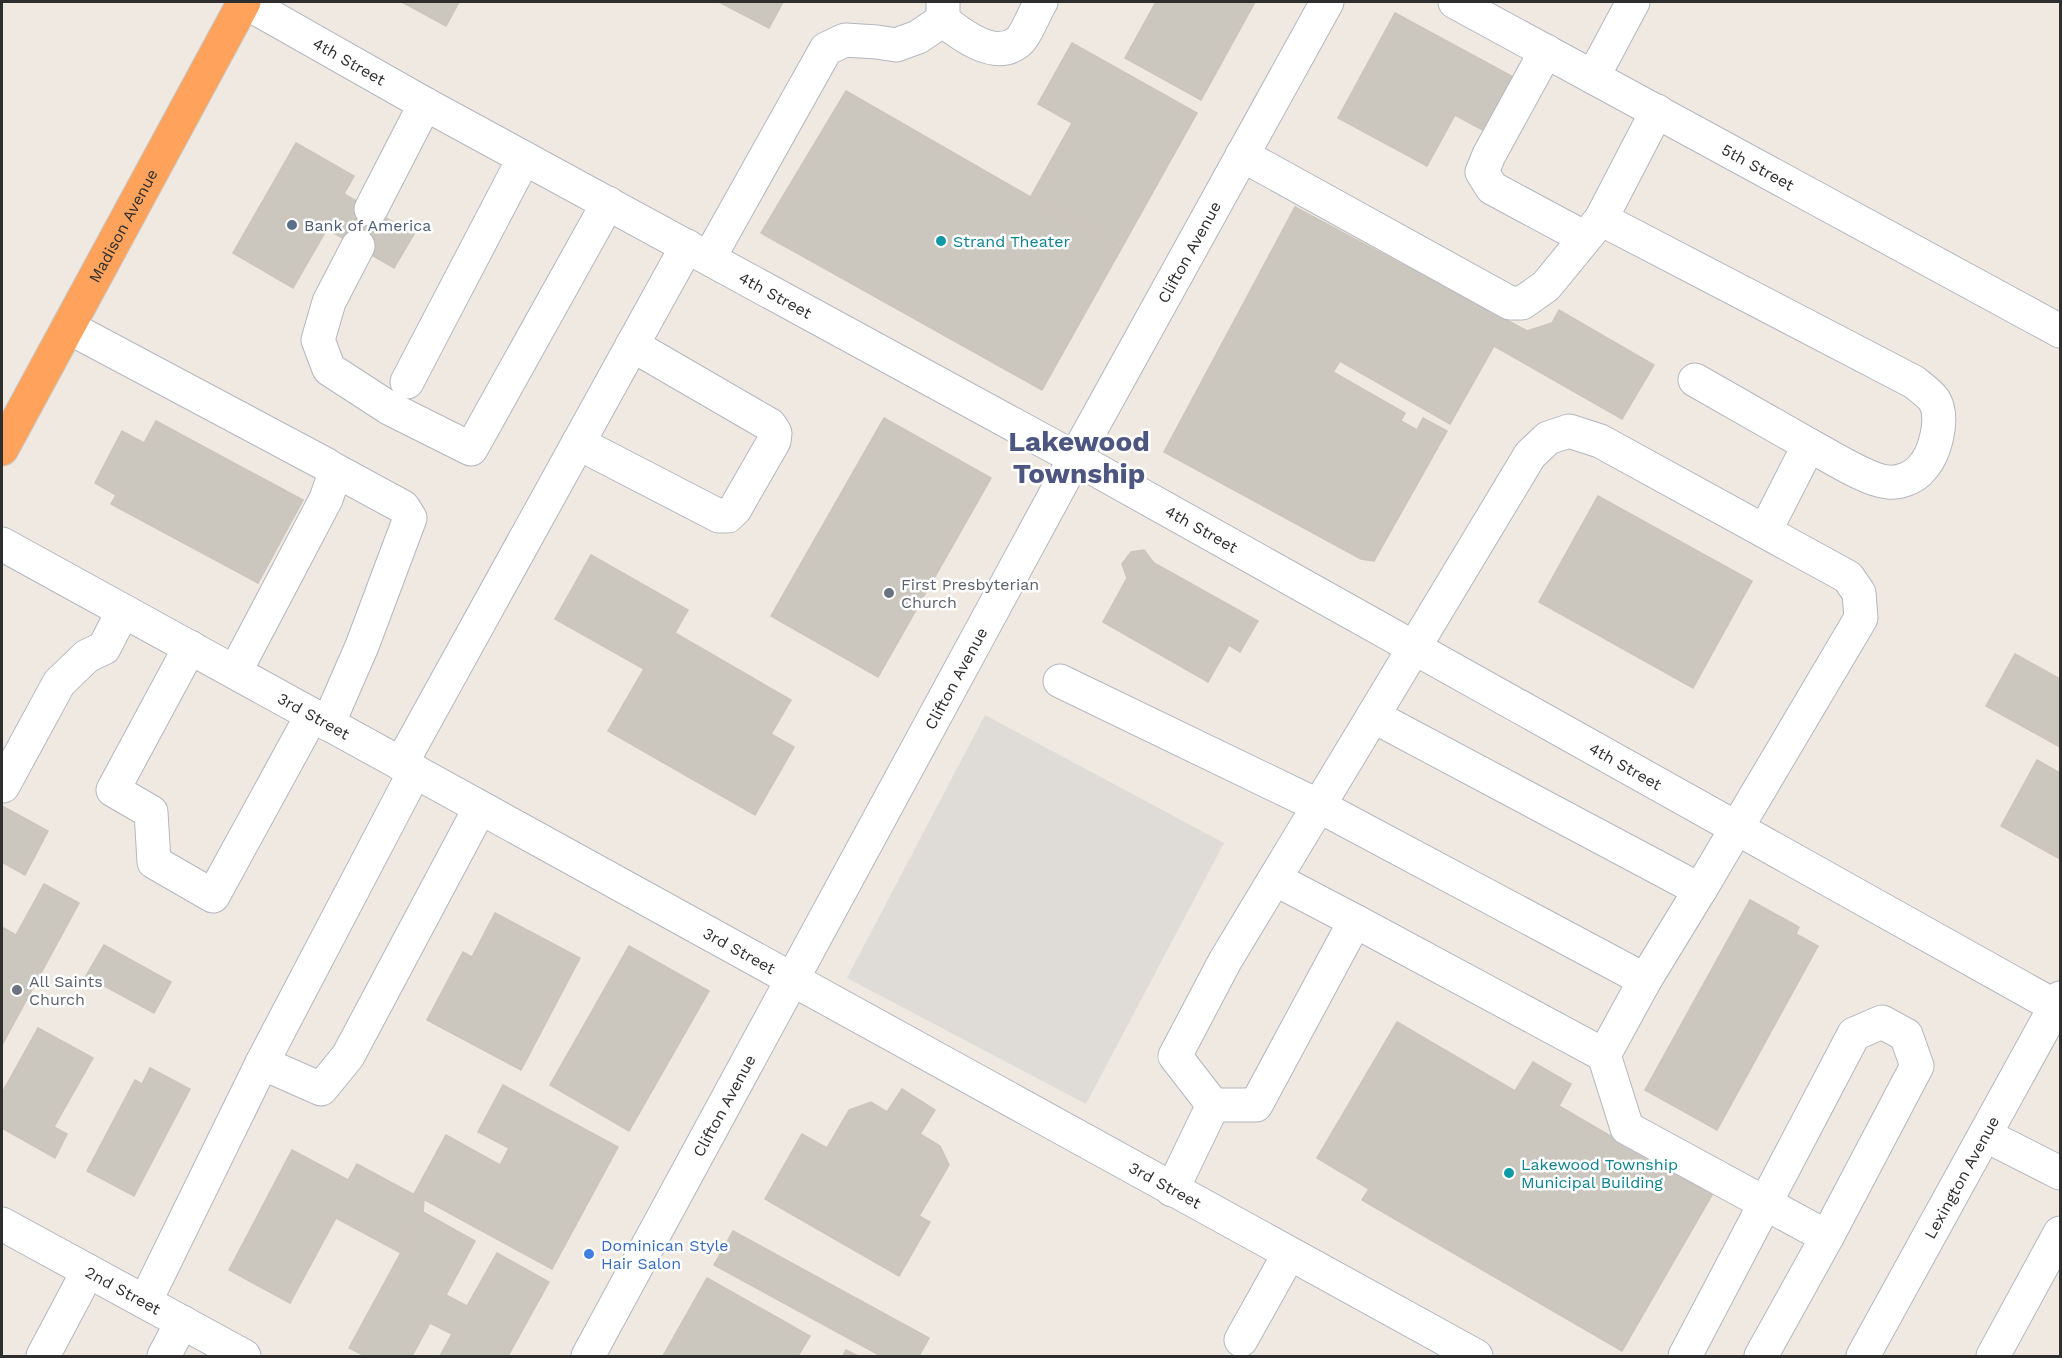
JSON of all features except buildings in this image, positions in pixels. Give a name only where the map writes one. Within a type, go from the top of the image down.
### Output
[{"type":"highway","name":"Madison Avenue","points":[[2,449],[245,2]]},
{"type":"street","name":"4th Street","points":[[245,2],[425,104],[1075,458],[1737,829],[2059,1004]]},
{"type":"street","points":[[145,1302],[408,768],[578,443],[632,345],[698,252],[826,49],[845,40],[896,45],[918,37],[943,10],[961,34],[987,46],[1004,49],[1019,42],[1041,2]]},
{"type":"street","name":"Clifton Avenue","points":[[588,1356],[1075,458],[1327,2]]},
{"type":"street","name":"5th Street","points":[[1455,2],[2061,331]]},
{"type":"street","points":[[1593,77],[1633,2]]},
{"type":"street","points":[[1546,51],[1482,172],[1492,188],[1593,228],[1914,382],[1935,401],[1940,425],[1932,451],[1921,470],[1904,480],[1887,482],[1870,477],[1809,445],[1695,380]]},
{"type":"street","points":[[371,209],[425,104]]},
{"type":"street","points":[[1242,156],[1510,303],[1522,303],[1546,286],[1593,228],[1657,111]]},
{"type":"street","points":[[407,382],[524,158]]},
{"type":"street","points":[[358,246],[329,302],[318,340],[329,369],[388,408],[471,449],[608,203]]},
{"type":"street","points":[[68,327],[403,507],[410,518],[362,646],[213,896],[154,862],[151,812],[113,790],[190,648]]},
{"type":"street","points":[[578,443],[719,516],[728,516],[735,509],[774,441],[775,433],[770,425],[632,345]]},
{"type":"street","points":[[1213,1105],[1175,1056],[1225,962],[1530,455],[1548,438],[1569,431],[1600,441],[1848,577],[1859,593],[1861,618],[1645,980],[1604,1055]]},
{"type":"street","points":[[1765,531],[1809,445]]},
{"type":"street","points":[[234,672],[326,499],[334,473],[333,469]]},
{"type":"street","name":"3rd Street","points":[[2,544],[1476,1356]]},
{"type":"street","points":[[2,785],[58,683],[87,656],[104,648],[123,610]]},
{"type":"street","points":[[1060,681],[1319,806],[1645,980]]},
{"type":"street","points":[[1373,716],[1700,890]]},
{"type":"street","points":[[262,1063],[321,1089],[348,1056],[480,808]]},
{"type":"street","points":[[1275,879],[1604,1055],[1628,1128],[1827,1237]]},
{"type":"street","points":[[1213,1105],[1256,1105],[1355,921]]},
{"type":"street","name":"Lexington Avenue","points":[[1863,1356],[2059,1004]]},
{"type":"street","points":[[1685,1356],[1854,1034],[1881,1022],[1906,1035],[1917,1066],[1761,1356]]},
{"type":"street","points":[[1172,1190],[1213,1105]]},
{"type":"street","points":[[1985,1135],[2061,1173]]},
{"type":"street","name":"2nd Street","points":[[2,1224],[244,1356]]},
{"type":"street","points":[[1993,1356],[2061,1233]]},
{"type":"street","points":[[1241,1340],[1289,1254]]},
{"type":"street","points":[[43,1356],[88,1271]]},
{"type":"street","points":[[164,1356],[182,1322]]},
{"type":"shaded area","points":[[985,715],[1224,843],[1086,1104],[847,978]]},
{"type":"place","name":"Bank of America","points":[[292,225]]},
{"type":"place","name":"Strand Theater","points":[[941,241]]},
{"type":"place","name":"First Presbyterian Church","points":[[889,593]]},
{"type":"place","name":"All Saints Church","points":[[17,990]]},
{"type":"place","name":"Lakewood Township Municipal Building","points":[[1509,1173]]},
{"type":"place","name":"Dominican Style Hair Salon","points":[[589,1254]]},
{"type":"district","name":"Lakewood Township","points":[[1079,457]]}]
